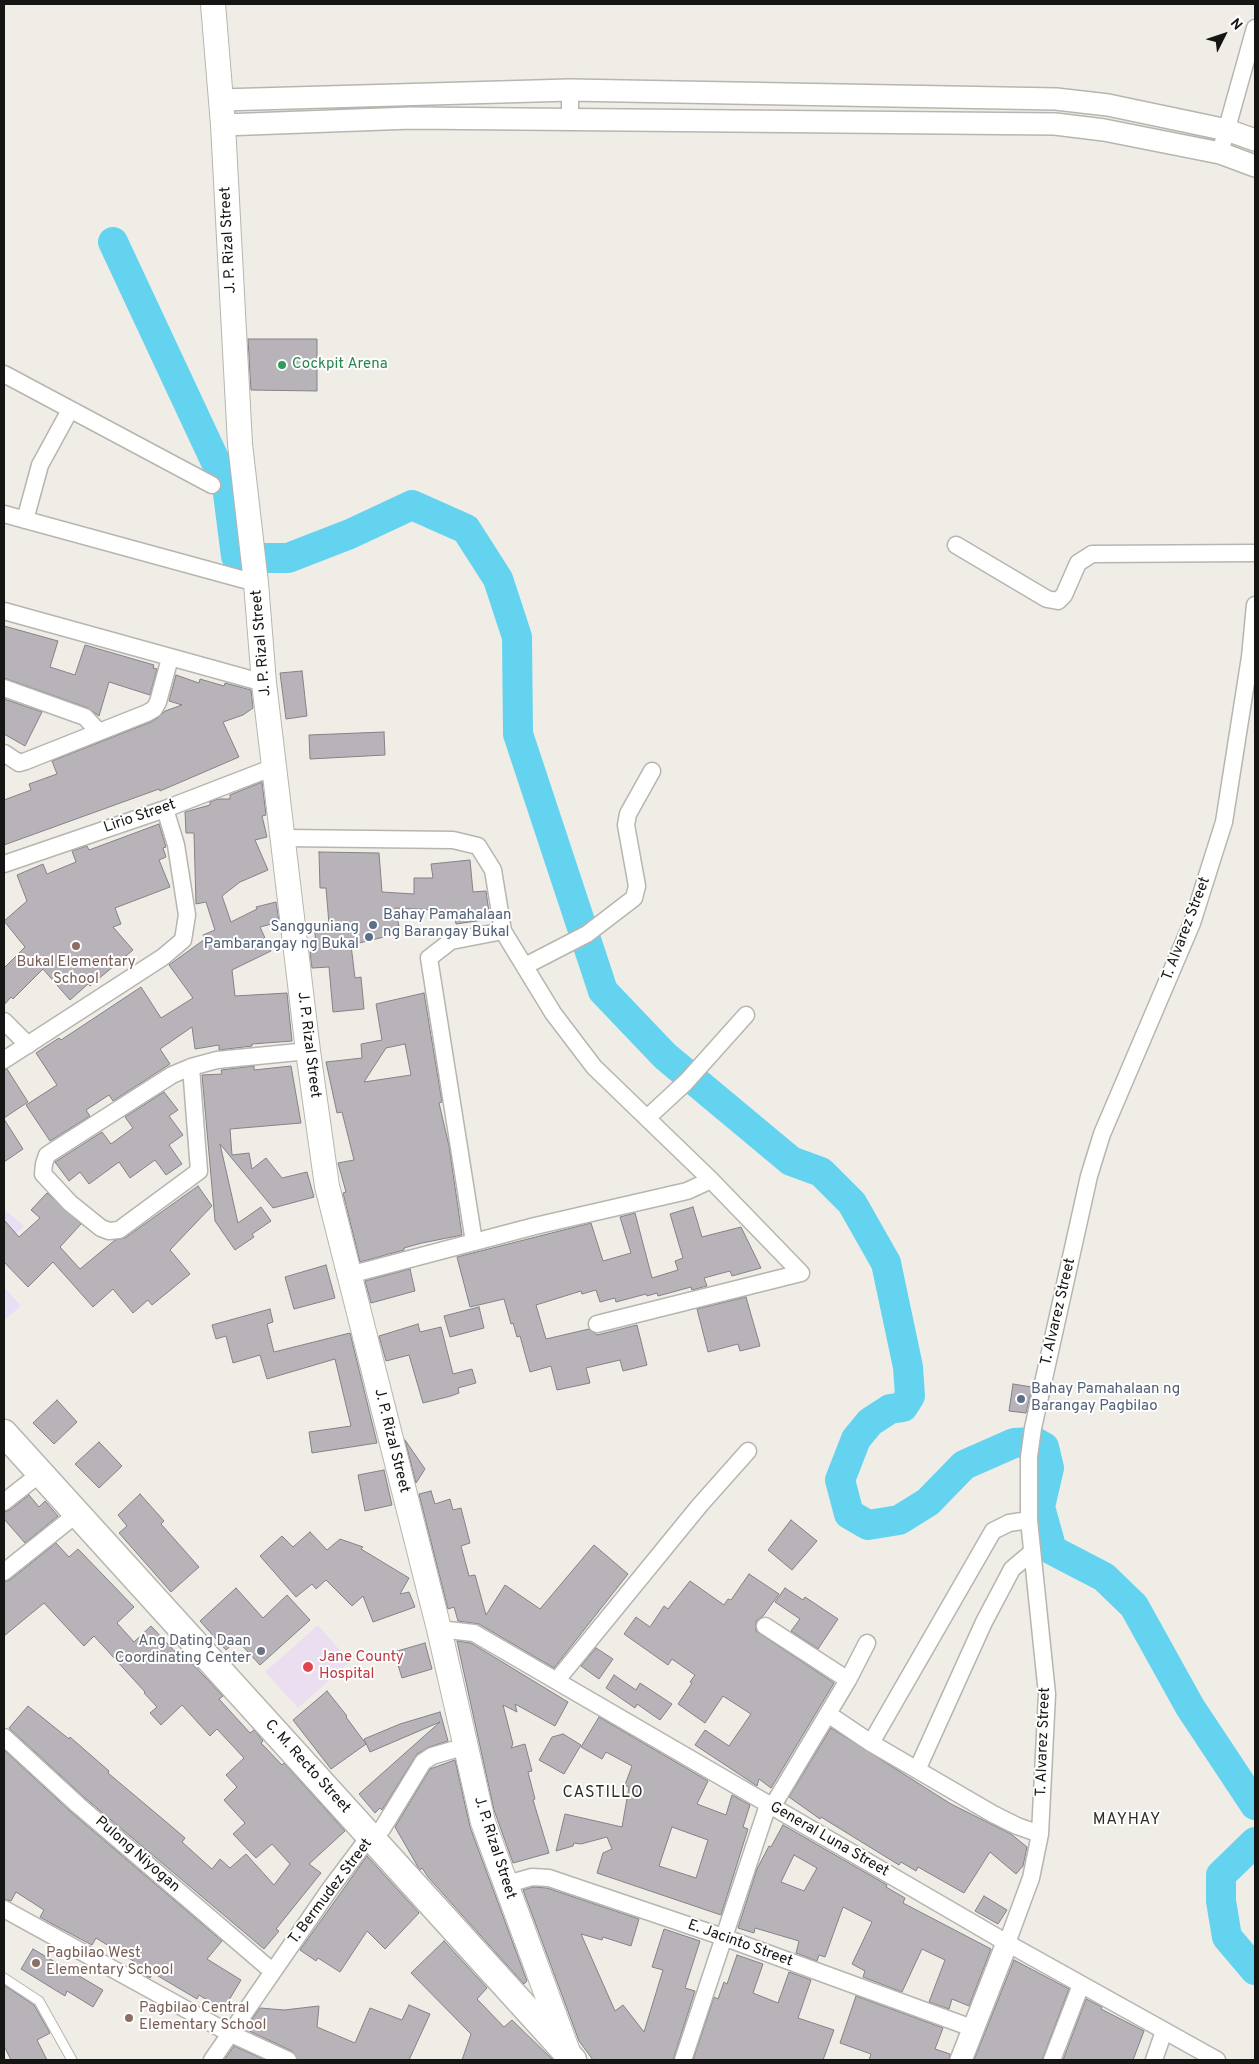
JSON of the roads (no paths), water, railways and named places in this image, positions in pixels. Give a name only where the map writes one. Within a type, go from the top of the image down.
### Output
[{"type":"main road","name":"J. P. Rizal Street","points":[[213,4],[223,125],[240,444],[256,583],[264,683],[308,1051],[327,1186],[439,1629],[483,1822],[504,1885],[571,2058]]},
{"type":"main road","name":"C. M. Recto Street","points":[[4,1433],[571,2058]]},
{"type":"street","points":[[1220,154],[1255,32]]},
{"type":"street","points":[[221,100],[570,90],[1056,99],[1108,105],[1227,130],[1255,140]]},
{"type":"street","points":[[570,90],[570,118]]},
{"type":"street","points":[[411,95],[411,118]]},
{"type":"street","points":[[812,120],[813,95]]},
{"type":"street","points":[[223,125],[411,118],[812,120],[1055,124],[1104,130],[1220,154],[1255,166]]},
{"type":"street","points":[[4,374],[212,485]]},
{"type":"street","points":[[25,520],[40,465],[70,410]]},
{"type":"street","points":[[4,514],[256,583]]},
{"type":"street","points":[[956,545],[1047,599],[1058,601],[1064,595],[1078,563],[1092,554],[1255,554]]},
{"type":"street","name":"T. Alvarez Street","points":[[961,2060],[1007,1943],[1030,1878],[1040,1834],[1047,1694],[1030,1520],[1029,1457],[1033,1428],[1089,1176],[1102,1134],[1192,923],[1224,822],[1250,657],[1255,605]]},
{"type":"street","points":[[4,611],[264,683]]},
{"type":"street","points":[[4,753],[18,763],[154,709],[158,702],[170,658]]},
{"type":"street","points":[[4,688],[85,717],[99,732]]},
{"type":"street","name":"Lirio Street","points":[[4,864],[166,809],[274,767]]},
{"type":"street","points":[[525,966],[582,937],[634,898],[637,886],[626,825],[628,814],[652,771]]},
{"type":"street","points":[[4,1060],[163,957],[183,940],[187,915],[176,845],[166,809]]},
{"type":"street","points":[[284,838],[454,840],[478,846],[494,870],[503,931],[553,1013],[594,1067],[711,1180],[801,1273],[597,1324]]},
{"type":"street","points":[[474,1242],[429,958],[451,941],[503,931]]},
{"type":"street","points":[[647,1118],[686,1082],[746,1016]]},
{"type":"street","points":[[4,1021],[28,1045]]},
{"type":"street","points":[[191,1067],[199,1172],[119,1230],[109,1231],[101,1228],[70,1203],[44,1174],[44,1164],[47,1155],[172,1075],[191,1067],[217,1060],[308,1051]]},
{"type":"street","points":[[349,1274],[687,1191],[711,1180]]},
{"type":"street","points":[[557,1680],[700,1505],[748,1451]]},
{"type":"street","points":[[4,1502],[41,1473]]},
{"type":"street","points":[[4,1572],[78,1513]]},
{"type":"street","points":[[871,1743],[993,1531],[1009,1523],[1030,1520]]},
{"type":"street","points":[[917,1770],[984,1622],[1012,1569],[1032,1552]]},
{"type":"street","points":[[765,1626],[848,1680]]},
{"type":"street","name":"General Luna Street","points":[[439,1629],[474,1633],[1007,1943],[1217,2060]]},
{"type":"street","points":[[683,2060],[723,1937],[770,1806],[828,1714],[867,1643]]},
{"type":"street","points":[[828,1714],[871,1743],[993,1814],[1040,1834]]},
{"type":"street","name":"Pulong Niyogan","points":[[4,1737],[78,1805],[272,1971]]},
{"type":"street","name":"T. Bermudez Street","points":[[212,2060],[330,1889],[371,1837],[382,1829],[423,1762],[432,1756],[466,1746]]},
{"type":"street","name":"E. Jacinto Street","points":[[504,1885],[532,1877],[549,1878],[723,1937],[972,2028]]},
{"type":"street","points":[[4,1909],[229,2033],[288,2060]]},
{"type":"street","points":[[1052,2060],[1081,1985]]},
{"type":"street","points":[[1154,2060],[1164,2031]]},
{"type":"lane","points":[[4,1978],[39,2001],[72,2060]]},
{"type":"waterway","points":[[113,242],[227,486],[236,556],[240,558]]},
{"type":"waterway","points":[[262,558],[288,558],[350,534],[412,505],[466,529],[498,579],[517,637],[518,734],[603,991],[665,1056],[791,1161],[821,1172],[852,1203],[886,1263],[908,1367],[910,1396],[903,1407],[890,1409],[870,1422],[856,1439],[840,1480],[849,1514],[868,1525],[899,1520],[928,1502],[964,1465],[1014,1443],[1035,1442],[1044,1447],[1049,1468],[1040,1507],[1052,1550],[1104,1577],[1134,1606],[1190,1707],[1255,1805]]},
{"type":"waterway","points":[[1255,1842],[1221,1875],[1221,1901],[1227,1937],[1255,1970]]},
{"type":"place","name":"Cockpit Arena","points":[[282,365]]},
{"type":"place","name":"Bahay Pamahalaan ng Barangay Bukal","points":[[373,925]]},
{"type":"place","name":"Sangguniang Pambarangay ng Bukal","points":[[369,937]]},
{"type":"place","name":"Bukal Elementary School","points":[[76,946]]},
{"type":"place","name":"Bahay Pamahalaan ng Barangay Pagbilao","points":[[1021,1399]]},
{"type":"place","name":"Ang Dating Daan Coordinating Center","points":[[261,1651]]},
{"type":"place","name":"Jane County Hospital","points":[[308,1667]]},
{"type":"place","name":"Pagbilao West Elementary School","points":[[36,1963]]},
{"type":"place","name":"Pagbilao Central Elementary School","points":[[129,2018]]},
{"type":"district","name":"CASTILLO","points":[[603,1794]]},
{"type":"district","name":"MAYHAY","points":[[1127,1821]]}]
